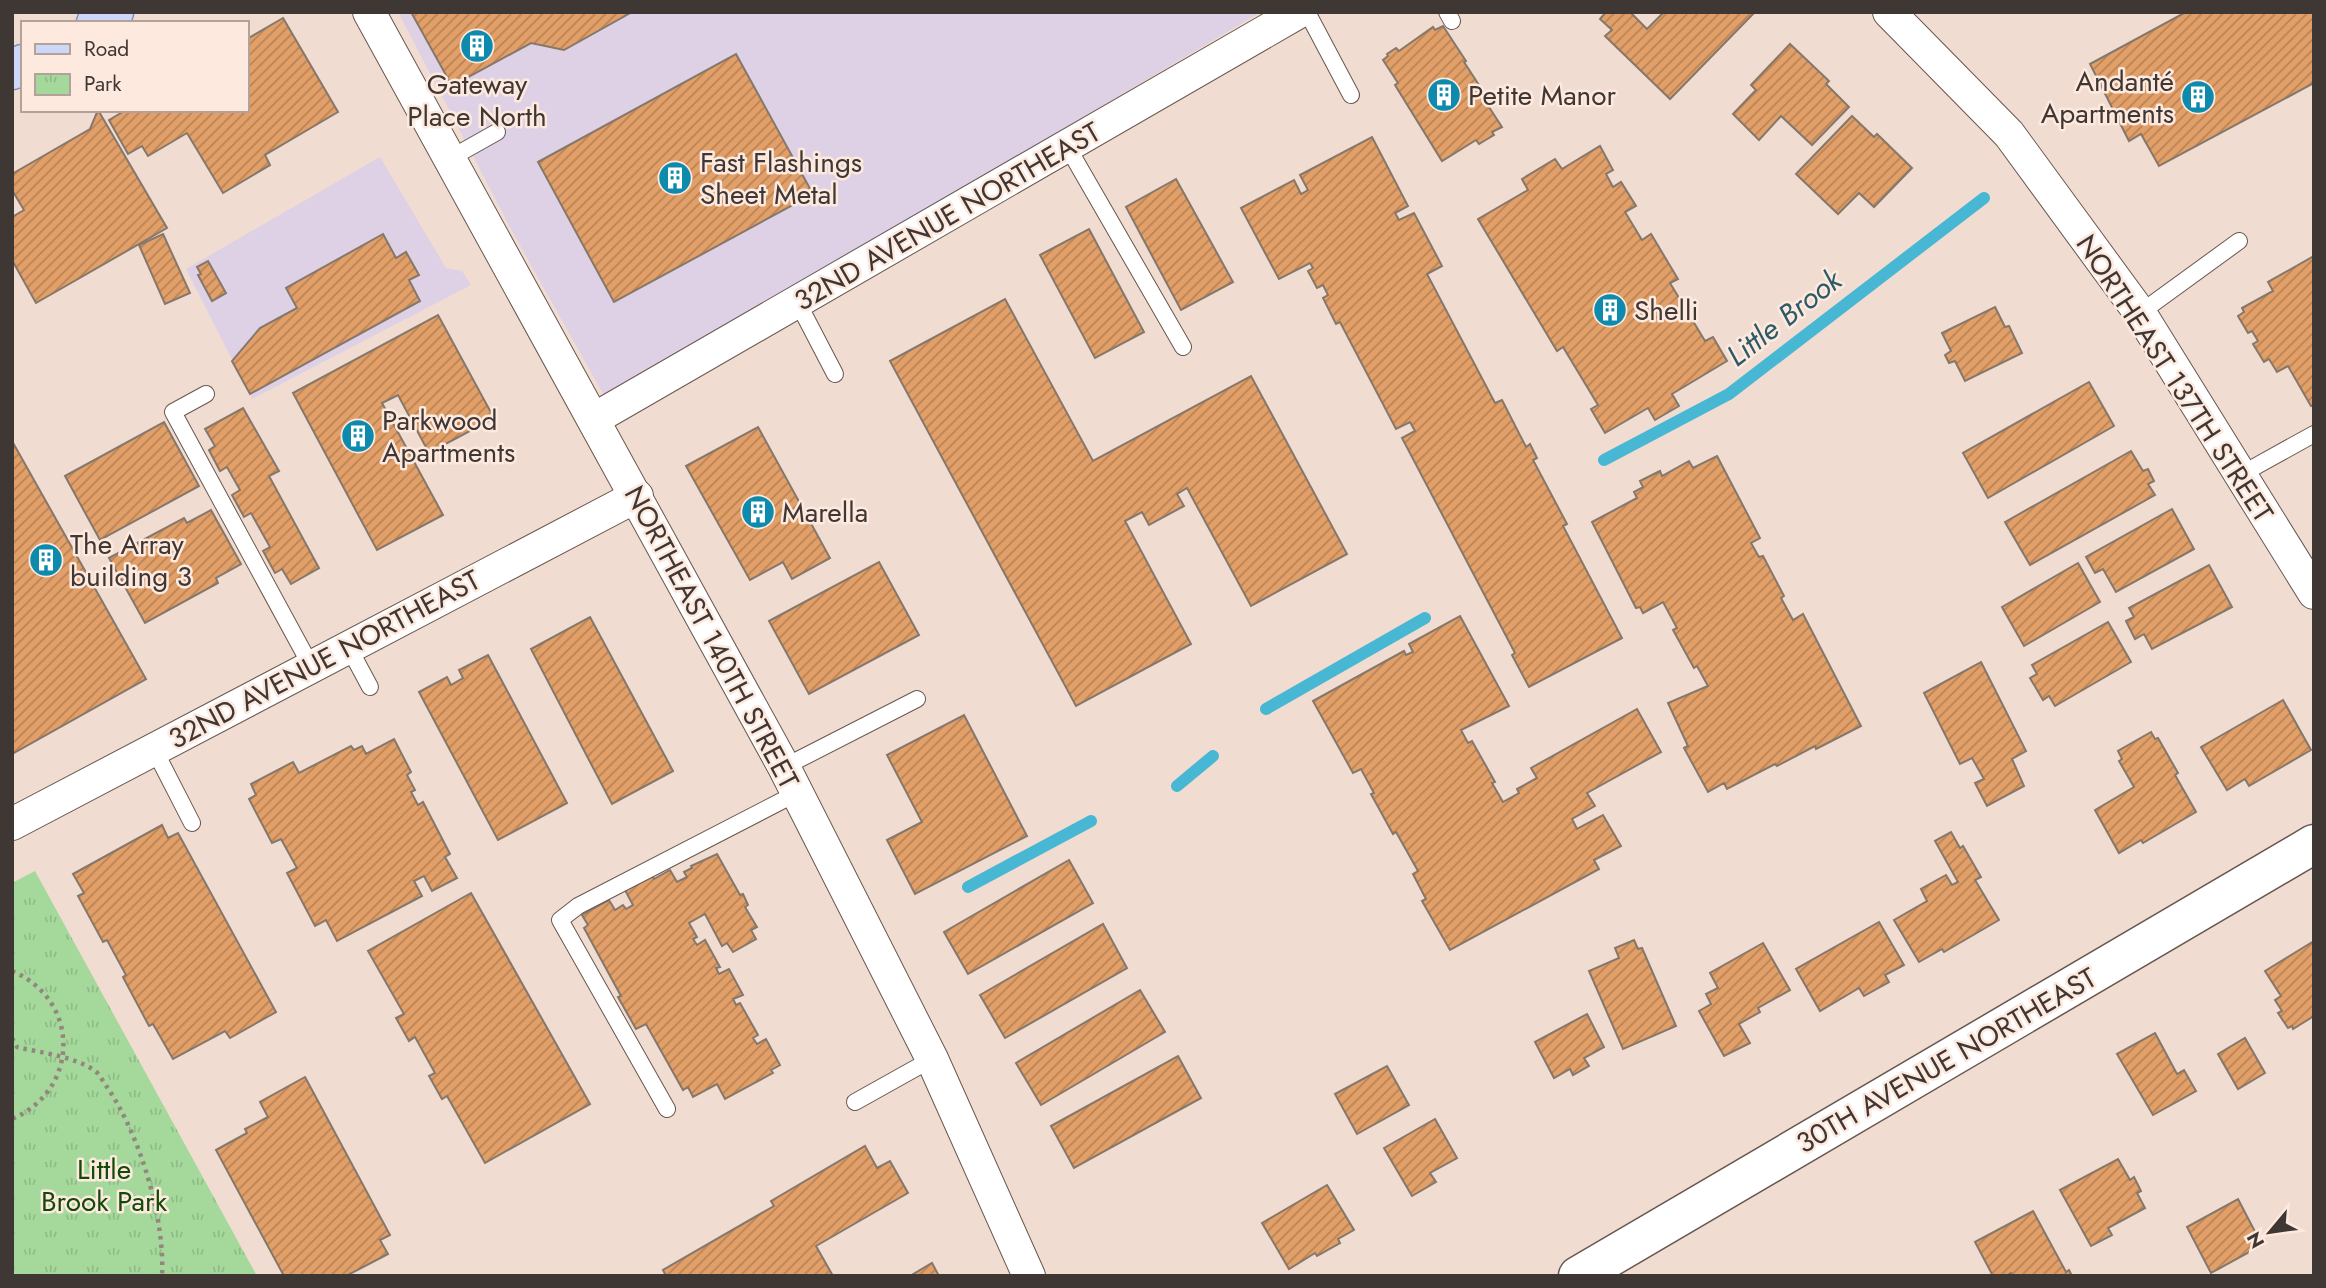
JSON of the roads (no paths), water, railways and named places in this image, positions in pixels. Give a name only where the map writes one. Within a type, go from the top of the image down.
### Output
[{"type":"street","name":"NORTHEAST 140TH STREET","points":[[369,12],[637,495],[790,780],[932,1059],[1029,1276]]},
{"type":"street","name":"32ND AVENUE NORTHEAST","points":[[594,419],[1299,12]]},
{"type":"street","name":"NORTHEAST 137TH STREET","points":[[1889,12],[2009,134],[2140,313],[2314,593]]},
{"type":"street","name":"32ND AVENUE NORTHEAST","points":[[12,824],[637,495]]},
{"type":"street","name":"30TH AVENUE NORTHEAST","points":[[1578,1276],[2314,844]]},
{"type":"lane","points":[[1307,12],[1352,95]]},
{"type":"lane","points":[[449,159],[498,132]]},
{"type":"lane","points":[[1067,146],[1183,348]]},
{"type":"lane","points":[[2140,313],[2239,241]]},
{"type":"lane","points":[[798,303],[835,374]]},
{"type":"lane","points":[[206,394],[173,412],[311,666]]},
{"type":"lane","points":[[2240,475],[2314,433]]},
{"type":"lane","points":[[348,646],[370,687]]},
{"type":"lane","points":[[667,1109],[560,920],[578,906],[790,780],[918,699]]},
{"type":"lane","points":[[154,749],[192,823]]},
{"type":"lane","points":[[855,1102],[932,1059]]},
{"type":"waterway","name":"Little Brook","points":[[1604,460],[1729,394],[1984,198]]},
{"type":"waterway","name":"Little Brook","points":[[1266,709],[1425,618]]},
{"type":"waterway","name":"Little Brook","points":[[1177,786],[1213,756]]},
{"type":"waterway","name":"Little Brook","points":[[968,887],[1091,821]]},
{"type":"place","name":"Gateway Place North","points":[[477,46]]},
{"type":"place","name":"Petite Manor","points":[[1444,95]]},
{"type":"place","name":"Andanté Apartments","points":[[2198,97]]},
{"type":"place","name":"Fast Flashings Sheet Metal","points":[[675,178]]},
{"type":"place","name":"Shelli","points":[[1610,310]]},
{"type":"place","name":"Parkwood Apartments","points":[[358,436]]},
{"type":"place","name":"Marella","points":[[758,512]]},
{"type":"place","name":"The Array building 3","points":[[46,560]]},
{"type":"park label","name":"Little Brook Park","points":[[104,1185]]}]
